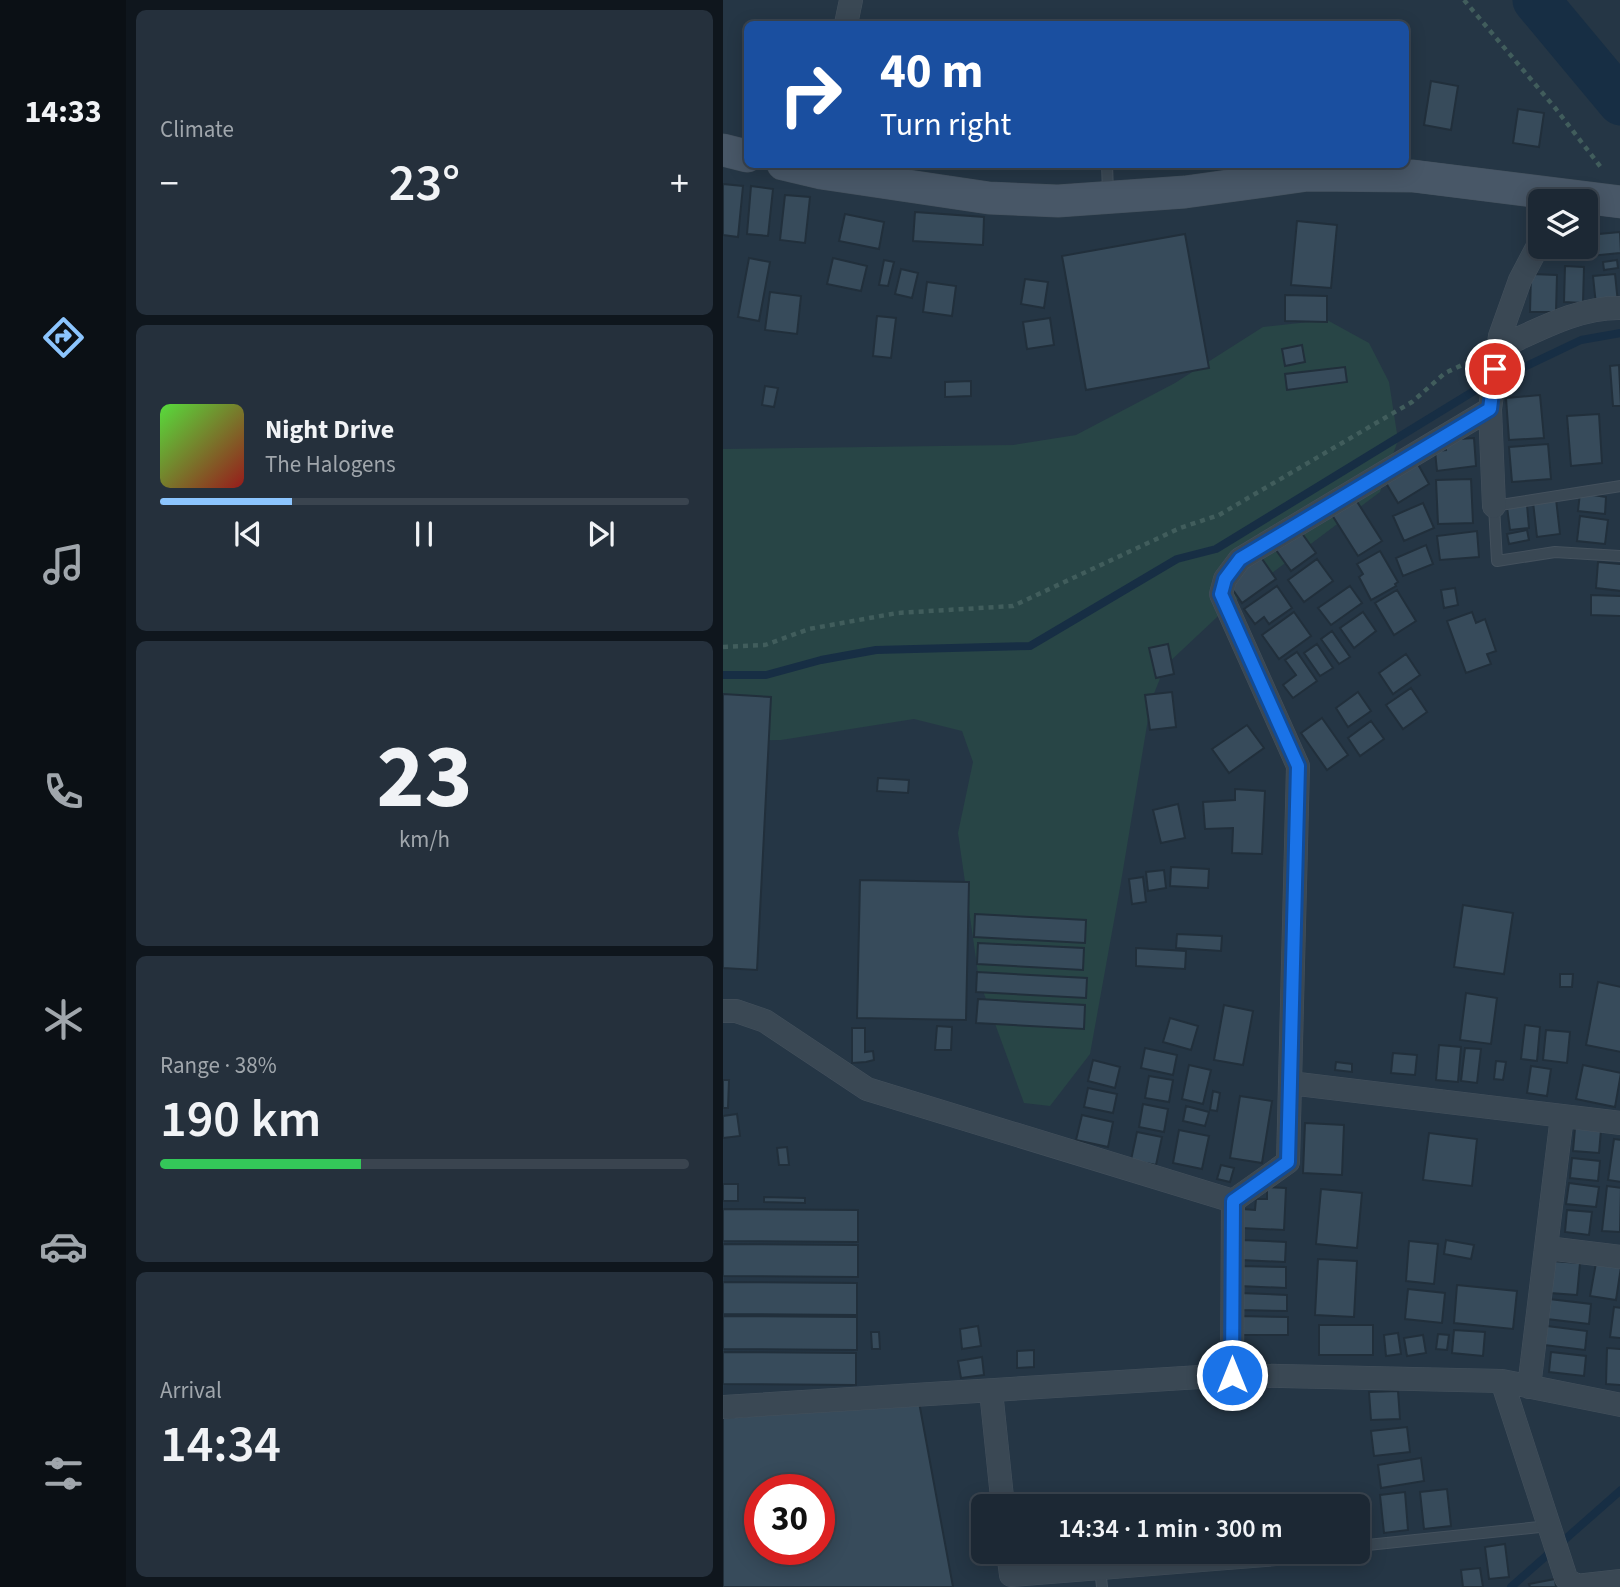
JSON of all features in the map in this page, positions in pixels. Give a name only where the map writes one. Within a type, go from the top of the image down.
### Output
[{"type":"street","points":[[847,21],[851,0]]},
{"type":"street","points":[[723,150],[744,155]]},
{"type":"street","points":[[822,169],[989,198],[1058,201],[1185,192],[1308,175],[1413,176],[1528,193]]},
{"type":"street","points":[[1598,200],[1620,202]]},
{"type":"street","points":[[1494,506],[1490,409],[1498,348],[1520,280],[1531,259]]},
{"type":"street","points":[[1498,348],[1567,318],[1589,311],[1620,308]]},
{"type":"street","points":[[1233,1201],[1288,1162],[1298,766],[1221,594],[1225,579],[1240,559],[1490,409]]},
{"type":"street","points":[[723,1011],[736,1011],[766,1021],[867,1090],[1233,1201]]},
{"type":"street","points":[[1290,1083],[1620,1123]]},
{"type":"street","points":[[1529,1387],[1562,1116]]},
{"type":"street","points":[[1232,1375],[1233,1201]]},
{"type":"street","points":[[1547,1248],[1620,1257]]},
{"type":"street","points":[[723,1407],[1232,1375],[1502,1381],[1620,1405]]},
{"type":"street","points":[[1502,1381],[1566,1578],[1576,1587],[1620,1581]]},
{"type":"street","points":[[991,1391],[1002,1494]]},
{"type":"street","points":[[1010,1571],[1101,1577],[1203,1564]]},
{"type":"lane","points":[[1107,168],[1108,197]]},
{"type":"lane","points":[[1620,486],[1494,506],[1497,561],[1555,552],[1620,556]]},
{"type":"lane","points":[[1370,1545],[1549,1526]]},
{"type":"path","points":[[1464,0],[1556,109],[1604,172]]},
{"type":"path","points":[[723,646],[765,645],[809,629],[897,613],[1013,607],[1180,528],[1219,515],[1412,402],[1445,373],[1498,348]]},
{"type":"green space","points":[[1327,320],[1369,343],[1389,382],[1398,440],[1380,492],[1232,603],[1165,666],[1151,701],[1090,1054],[1050,1106],[1024,1103],[979,980],[958,833],[973,762],[962,731],[914,719],[781,740],[723,741],[723,449],[1013,445],[1076,435],[1175,383],[1263,327]]},
{"type":"building","points":[[1431,81],[1458,86],[1451,130],[1424,125]]},
{"type":"building","points":[[1518,109],[1544,113],[1539,147],[1513,143]]},
{"type":"building","points":[[723,184],[743,186],[738,237],[723,235]]},
{"type":"building","points":[[751,186],[773,189],[768,236],[747,234]]},
{"type":"building","points":[[785,195],[810,197],[805,243],[780,240]]},
{"type":"building","points":[[915,212],[984,217],[983,245],[913,241]]},
{"type":"building","points":[[845,214],[884,222],[879,249],[839,241]]},
{"type":"building","points":[[1297,221],[1337,225],[1331,288],[1291,285]]},
{"type":"building","points":[[1620,232],[1621,253],[1598,255],[1598,234]]},
{"type":"building","points":[[1185,234],[1209,368],[1086,390],[1062,256]]},
{"type":"building","points":[[749,258],[770,262],[759,321],[738,317]]},
{"type":"building","points":[[833,258],[867,266],[861,291],[827,284]]},
{"type":"building","points":[[884,260],[894,262],[888,286],[879,285]]},
{"type":"building","points":[[1617,260],[1618,268],[1604,270],[1603,262]]},
{"type":"building","points":[[1565,266],[1584,267],[1583,303],[1564,302]]},
{"type":"building","points":[[901,269],[918,273],[912,298],[895,294]]},
{"type":"building","points":[[1531,274],[1557,275],[1556,312],[1530,312]]},
{"type":"building","points":[[1615,274],[1618,303],[1596,305],[1593,276]]},
{"type":"building","points":[[1025,279],[1048,282],[1044,308],[1021,304]]},
{"type":"building","points":[[927,282],[956,286],[952,316],[923,312]]},
{"type":"building","points":[[770,292],[801,296],[797,334],[765,330]]},
{"type":"building","points":[[1285,295],[1327,296],[1327,322],[1285,321]]},
{"type":"building","points":[[877,316],[896,318],[891,358],[873,356]]},
{"type":"building","points":[[1050,318],[1054,345],[1027,349],[1023,322]]},
{"type":"building","points":[[1302,345],[1305,362],[1285,366],[1282,349]]},
{"type":"building","points":[[1619,365],[1621,406],[1613,406],[1610,366]]},
{"type":"building","points":[[1345,367],[1347,382],[1287,390],[1285,374]]},
{"type":"building","points":[[971,381],[971,396],[945,397],[945,382]]},
{"type":"building","points":[[765,386],[778,388],[774,407],[762,405]]},
{"type":"building","points":[[1540,395],[1544,438],[1509,440],[1506,398]]},
{"type":"building","points":[[1599,414],[1602,463],[1571,466],[1567,416]]},
{"type":"building","points":[[1474,438],[1476,466],[1437,471],[1435,451],[1446,450],[1445,440]]},
{"type":"building","points":[[1548,444],[1551,479],[1512,482],[1509,447]]},
{"type":"building","points":[[1415,459],[1429,484],[1398,503],[1383,478]]},
{"type":"building","points":[[1471,479],[1473,523],[1438,524],[1436,480]]},
{"type":"building","points":[[1580,493],[1606,497],[1605,514],[1578,511]]},
{"type":"building","points":[[1556,499],[1560,534],[1537,537],[1533,502]]},
{"type":"building","points":[[1356,500],[1382,541],[1358,556],[1332,515]]},
{"type":"building","points":[[1423,503],[1434,528],[1404,541],[1393,516]]},
{"type":"building","points":[[1527,505],[1529,528],[1510,530],[1507,507]]},
{"type":"building","points":[[1580,516],[1608,520],[1605,544],[1577,541]]},
{"type":"building","points":[[1527,530],[1529,540],[1509,544],[1507,534]]},
{"type":"building","points":[[1477,531],[1479,557],[1440,560],[1437,536]]},
{"type":"building","points":[[1301,532],[1316,553],[1291,571],[1276,550]]},
{"type":"building","points":[[1426,545],[1433,564],[1403,576],[1396,558]]},
{"type":"building","points":[[1380,551],[1398,582],[1396,586],[1371,600],[1359,577],[1363,574],[1357,564]]},
{"type":"building","points":[[1260,556],[1276,579],[1242,603],[1226,580]]},
{"type":"building","points":[[1317,559],[1333,581],[1304,602],[1288,580]]},
{"type":"building","points":[[1598,562],[1621,564],[1621,591],[1596,588]]},
{"type":"building","points":[[1277,586],[1292,608],[1269,624],[1264,617],[1255,624],[1244,609]]},
{"type":"building","points":[[1350,586],[1362,603],[1331,625],[1318,608]]},
{"type":"building","points":[[1455,588],[1458,605],[1444,608],[1441,590]]},
{"type":"building","points":[[1397,590],[1416,621],[1394,635],[1375,603]]},
{"type":"building","points":[[1591,595],[1621,596],[1621,616],[1591,615]]},
{"type":"building","points":[[1294,612],[1311,636],[1279,659],[1262,635]]},
{"type":"building","points":[[1363,612],[1376,631],[1354,648],[1340,628]]},
{"type":"building","points":[[1472,612],[1476,623],[1485,619],[1496,651],[1487,654],[1491,664],[1466,673],[1447,621]]},
{"type":"building","points":[[1332,631],[1350,657],[1339,664],[1321,639]]},
{"type":"building","points":[[1168,644],[1174,674],[1156,678],[1149,648]]},
{"type":"building","points":[[1317,644],[1333,668],[1320,676],[1304,653]]},
{"type":"building","points":[[1297,652],[1317,681],[1293,698],[1283,685],[1296,675],[1285,660]]},
{"type":"building","points":[[1406,654],[1420,675],[1393,694],[1379,673]]},
{"type":"building","points":[[1411,688],[1427,712],[1403,729],[1386,705]]},
{"type":"building","points":[[1172,692],[1176,727],[1150,730],[1145,695]]},
{"type":"building","points":[[1358,692],[1371,711],[1348,727],[1336,708]]},
{"type":"building","points":[[723,694],[771,697],[757,970],[723,968]]},
{"type":"building","points":[[1322,718],[1348,755],[1327,770],[1301,733]]},
{"type":"building","points":[[1371,721],[1384,739],[1360,756],[1348,738]]},
{"type":"building","points":[[1247,725],[1264,748],[1229,773],[1212,749]]},
{"type":"building","points":[[878,778],[909,780],[908,793],[877,791]]},
{"type":"building","points":[[1235,789],[1265,791],[1262,854],[1232,853],[1233,828],[1205,829],[1203,802],[1235,800]]},
{"type":"building","points":[[1178,804],[1185,838],[1161,843],[1153,810]]},
{"type":"building","points":[[1171,867],[1209,869],[1208,888],[1170,886]]},
{"type":"building","points":[[1164,870],[1166,888],[1148,891],[1146,872]]},
{"type":"building","points":[[1143,877],[1146,902],[1132,904],[1129,879]]},
{"type":"building","points":[[860,880],[969,882],[966,1020],[857,1018]]},
{"type":"building","points":[[1463,905],[1513,913],[1504,974],[1454,967]]},
{"type":"building","points":[[975,914],[1086,920],[1085,943],[974,937]]},
{"type":"building","points":[[1177,934],[1222,936],[1221,951],[1176,948]]},
{"type":"building","points":[[978,943],[1084,948],[1083,970],[977,964]]},
{"type":"building","points":[[1136,948],[1186,951],[1185,969],[1136,966]]},
{"type":"building","points":[[977,972],[1087,978],[1086,998],[976,992]]},
{"type":"building","points":[[1560,974],[1573,974],[1572,987],[1560,987]]},
{"type":"building","points":[[1598,982],[1621,987],[1621,1052],[1586,1045]]},
{"type":"building","points":[[1466,993],[1497,998],[1491,1044],[1460,1040]]},
{"type":"building","points":[[978,999],[1085,1005],[1084,1029],[976,1023]]},
{"type":"building","points":[[1224,1005],[1253,1011],[1243,1065],[1214,1060]]},
{"type":"building","points":[[1170,1018],[1198,1026],[1191,1050],[1163,1042]]},
{"type":"building","points":[[1525,1025],[1540,1027],[1537,1061],[1521,1059]]},
{"type":"building","points":[[937,1026],[952,1027],[951,1050],[935,1050]]},
{"type":"building","points":[[852,1028],[865,1028],[865,1052],[873,1051],[874,1060],[852,1063]]},
{"type":"building","points":[[1546,1030],[1570,1032],[1567,1063],[1543,1060]]},
{"type":"building","points":[[1439,1045],[1461,1047],[1458,1082],[1436,1080]]},
{"type":"building","points":[[1145,1048],[1177,1055],[1173,1075],[1141,1068]]},
{"type":"building","points":[[1465,1048],[1481,1049],[1477,1083],[1461,1081]]},
{"type":"building","points":[[1393,1053],[1417,1055],[1415,1075],[1391,1073]]},
{"type":"building","points":[[1093,1060],[1120,1067],[1115,1088],[1088,1081]]},
{"type":"building","points":[[1496,1061],[1506,1062],[1503,1080],[1494,1079]]},
{"type":"building","points":[[1336,1062],[1352,1064],[1352,1072],[1335,1070]]},
{"type":"building","points":[[1189,1065],[1211,1070],[1203,1104],[1182,1099]]},
{"type":"building","points":[[1583,1065],[1621,1073],[1615,1107],[1576,1099]]},
{"type":"building","points":[[1531,1066],[1551,1069],[1547,1096],[1527,1093]]},
{"type":"building","points":[[1149,1076],[1173,1080],[1169,1102],[1145,1098]]},
{"type":"building","points":[[723,1080],[729,1080],[728,1108],[723,1108]]},
{"type":"building","points":[[1088,1088],[1117,1094],[1113,1113],[1084,1107]]},
{"type":"building","points":[[1213,1091],[1220,1093],[1217,1111],[1210,1110]]},
{"type":"building","points":[[1240,1096],[1272,1101],[1262,1163],[1230,1158]]},
{"type":"building","points":[[1143,1104],[1168,1109],[1164,1132],[1139,1127]]},
{"type":"building","points":[[1186,1106],[1209,1112],[1205,1126],[1183,1121]]},
{"type":"building","points":[[737,1114],[740,1136],[723,1138],[723,1116]]},
{"type":"building","points":[[1082,1115],[1113,1122],[1108,1147],[1076,1140]]},
{"type":"building","points":[[1305,1123],[1344,1125],[1342,1175],[1303,1173]]},
{"type":"building","points":[[1575,1128],[1601,1130],[1599,1153],[1573,1151]]},
{"type":"building","points":[[1179,1130],[1209,1136],[1202,1169],[1173,1163]]},
{"type":"building","points":[[1137,1132],[1162,1137],[1156,1165],[1131,1160]]},
{"type":"building","points":[[1429,1133],[1477,1139],[1472,1186],[1423,1180]]},
{"type":"building","points":[[1614,1139],[1621,1140],[1621,1182],[1608,1180]]},
{"type":"building","points":[[787,1147],[789,1165],[779,1165],[777,1148]]},
{"type":"building","points":[[1572,1158],[1600,1161],[1598,1181],[1570,1178]]},
{"type":"building","points":[[1221,1165],[1234,1168],[1230,1182],[1217,1179]]},
{"type":"building","points":[[1569,1183],[1599,1187],[1596,1207],[1566,1204]]},
{"type":"building","points":[[723,1184],[738,1184],[738,1201],[723,1201]]},
{"type":"building","points":[[1607,1186],[1621,1188],[1620,1232],[1602,1231]]},
{"type":"building","points":[[1267,1187],[1286,1188],[1284,1230],[1241,1228],[1242,1209],[1255,1210],[1256,1199],[1267,1199]]},
{"type":"building","points":[[1321,1189],[1362,1193],[1357,1248],[1316,1244]]},
{"type":"building","points":[[764,1197],[805,1198],[805,1203],[764,1202]]},
{"type":"building","points":[[723,1209],[858,1210],[858,1242],[723,1241]]},
{"type":"building","points":[[1567,1210],[1592,1212],[1589,1235],[1565,1232]]},
{"type":"building","points":[[1242,1240],[1286,1242],[1285,1262],[1241,1260]]},
{"type":"building","points":[[1446,1240],[1474,1245],[1471,1259],[1444,1254]]},
{"type":"building","points":[[1409,1241],[1438,1244],[1434,1284],[1406,1281]]},
{"type":"building","points":[[723,1244],[858,1245],[858,1277],[723,1276]]},
{"type":"building","points":[[1318,1259],[1357,1261],[1354,1317],[1315,1315]]},
{"type":"building","points":[[1552,1261],[1580,1263],[1577,1295],[1550,1293]]},
{"type":"building","points":[[1596,1263],[1621,1267],[1616,1300],[1590,1296]]},
{"type":"building","points":[[1240,1266],[1286,1267],[1286,1288],[1239,1286]]},
{"type":"building","points":[[723,1282],[857,1283],[857,1315],[723,1314]]},
{"type":"building","points":[[1457,1285],[1517,1291],[1513,1329],[1454,1323]]},
{"type":"building","points":[[1408,1289],[1445,1293],[1442,1323],[1405,1319]]},
{"type":"building","points":[[1240,1293],[1287,1295],[1287,1311],[1240,1310]]},
{"type":"building","points":[[1549,1299],[1591,1304],[1589,1324],[1547,1319]]},
{"type":"building","points":[[1614,1307],[1621,1308],[1621,1338],[1610,1337]]},
{"type":"building","points":[[723,1316],[857,1317],[857,1350],[723,1349]]},
{"type":"building","points":[[1239,1316],[1288,1317],[1288,1335],[1239,1335]]},
{"type":"building","points":[[1319,1325],[1373,1325],[1373,1355],[1319,1355]]},
{"type":"building","points":[[978,1326],[981,1346],[962,1349],[960,1329]]},
{"type":"building","points":[[1547,1326],[1587,1331],[1585,1350],[1544,1345]]},
{"type":"building","points":[[1454,1330],[1485,1332],[1483,1356],[1452,1353]]},
{"type":"building","points":[[871,1332],[879,1332],[880,1349],[872,1349]]},
{"type":"building","points":[[1398,1333],[1401,1354],[1386,1356],[1384,1335]]},
{"type":"building","points":[[1438,1334],[1449,1335],[1447,1350],[1436,1349]]},
{"type":"building","points":[[1423,1335],[1426,1353],[1407,1356],[1404,1338]]},
{"type":"building","points":[[1607,1348],[1621,1349],[1621,1385],[1606,1384]]},
{"type":"building","points":[[1034,1350],[1034,1367],[1017,1368],[1017,1351]]},
{"type":"building","points":[[723,1352],[856,1353],[856,1385],[723,1384]]},
{"type":"building","points":[[1551,1352],[1586,1356],[1584,1376],[1549,1372]]},
{"type":"building","points":[[982,1357],[984,1375],[961,1378],[958,1361]]},
{"type":"building","points":[[1398,1391],[1400,1419],[1371,1420],[1369,1392]]},
{"type":"building","points":[[919,1402],[953,1587],[723,1587],[723,1418]]},
{"type":"building","points":[[1407,1427],[1410,1452],[1374,1456],[1371,1431]]},
{"type":"building","points":[[1421,1458],[1424,1481],[1381,1488],[1378,1465]]},
{"type":"building","points":[[1447,1489],[1451,1526],[1424,1529],[1420,1492]]},
{"type":"building","points":[[1405,1492],[1408,1530],[1384,1533],[1380,1495]]},
{"type":"building","points":[[1505,1544],[1509,1577],[1489,1579],[1485,1547]]},
{"type":"building","points":[[1480,1568],[1483,1587],[1463,1587],[1461,1570]]},
{"type":"building","points":[[1555,1579],[1556,1587],[1530,1587],[1529,1584]]},
{"type":"waterway","points":[[1536,0],[1621,102]]},
{"type":"waterway","points":[[723,675],[766,675],[821,660],[876,650],[1030,646],[1177,559],[1216,549],[1474,391],[1581,340],[1621,333]]},
{"type":"waterway","points":[[1511,1587],[1621,1490]]},
{"type":"route","points":[[1232,1375],[1233,1201],[1288,1162],[1298,766],[1221,594],[1225,579],[1240,559],[1490,409],[1495,369]]}]
